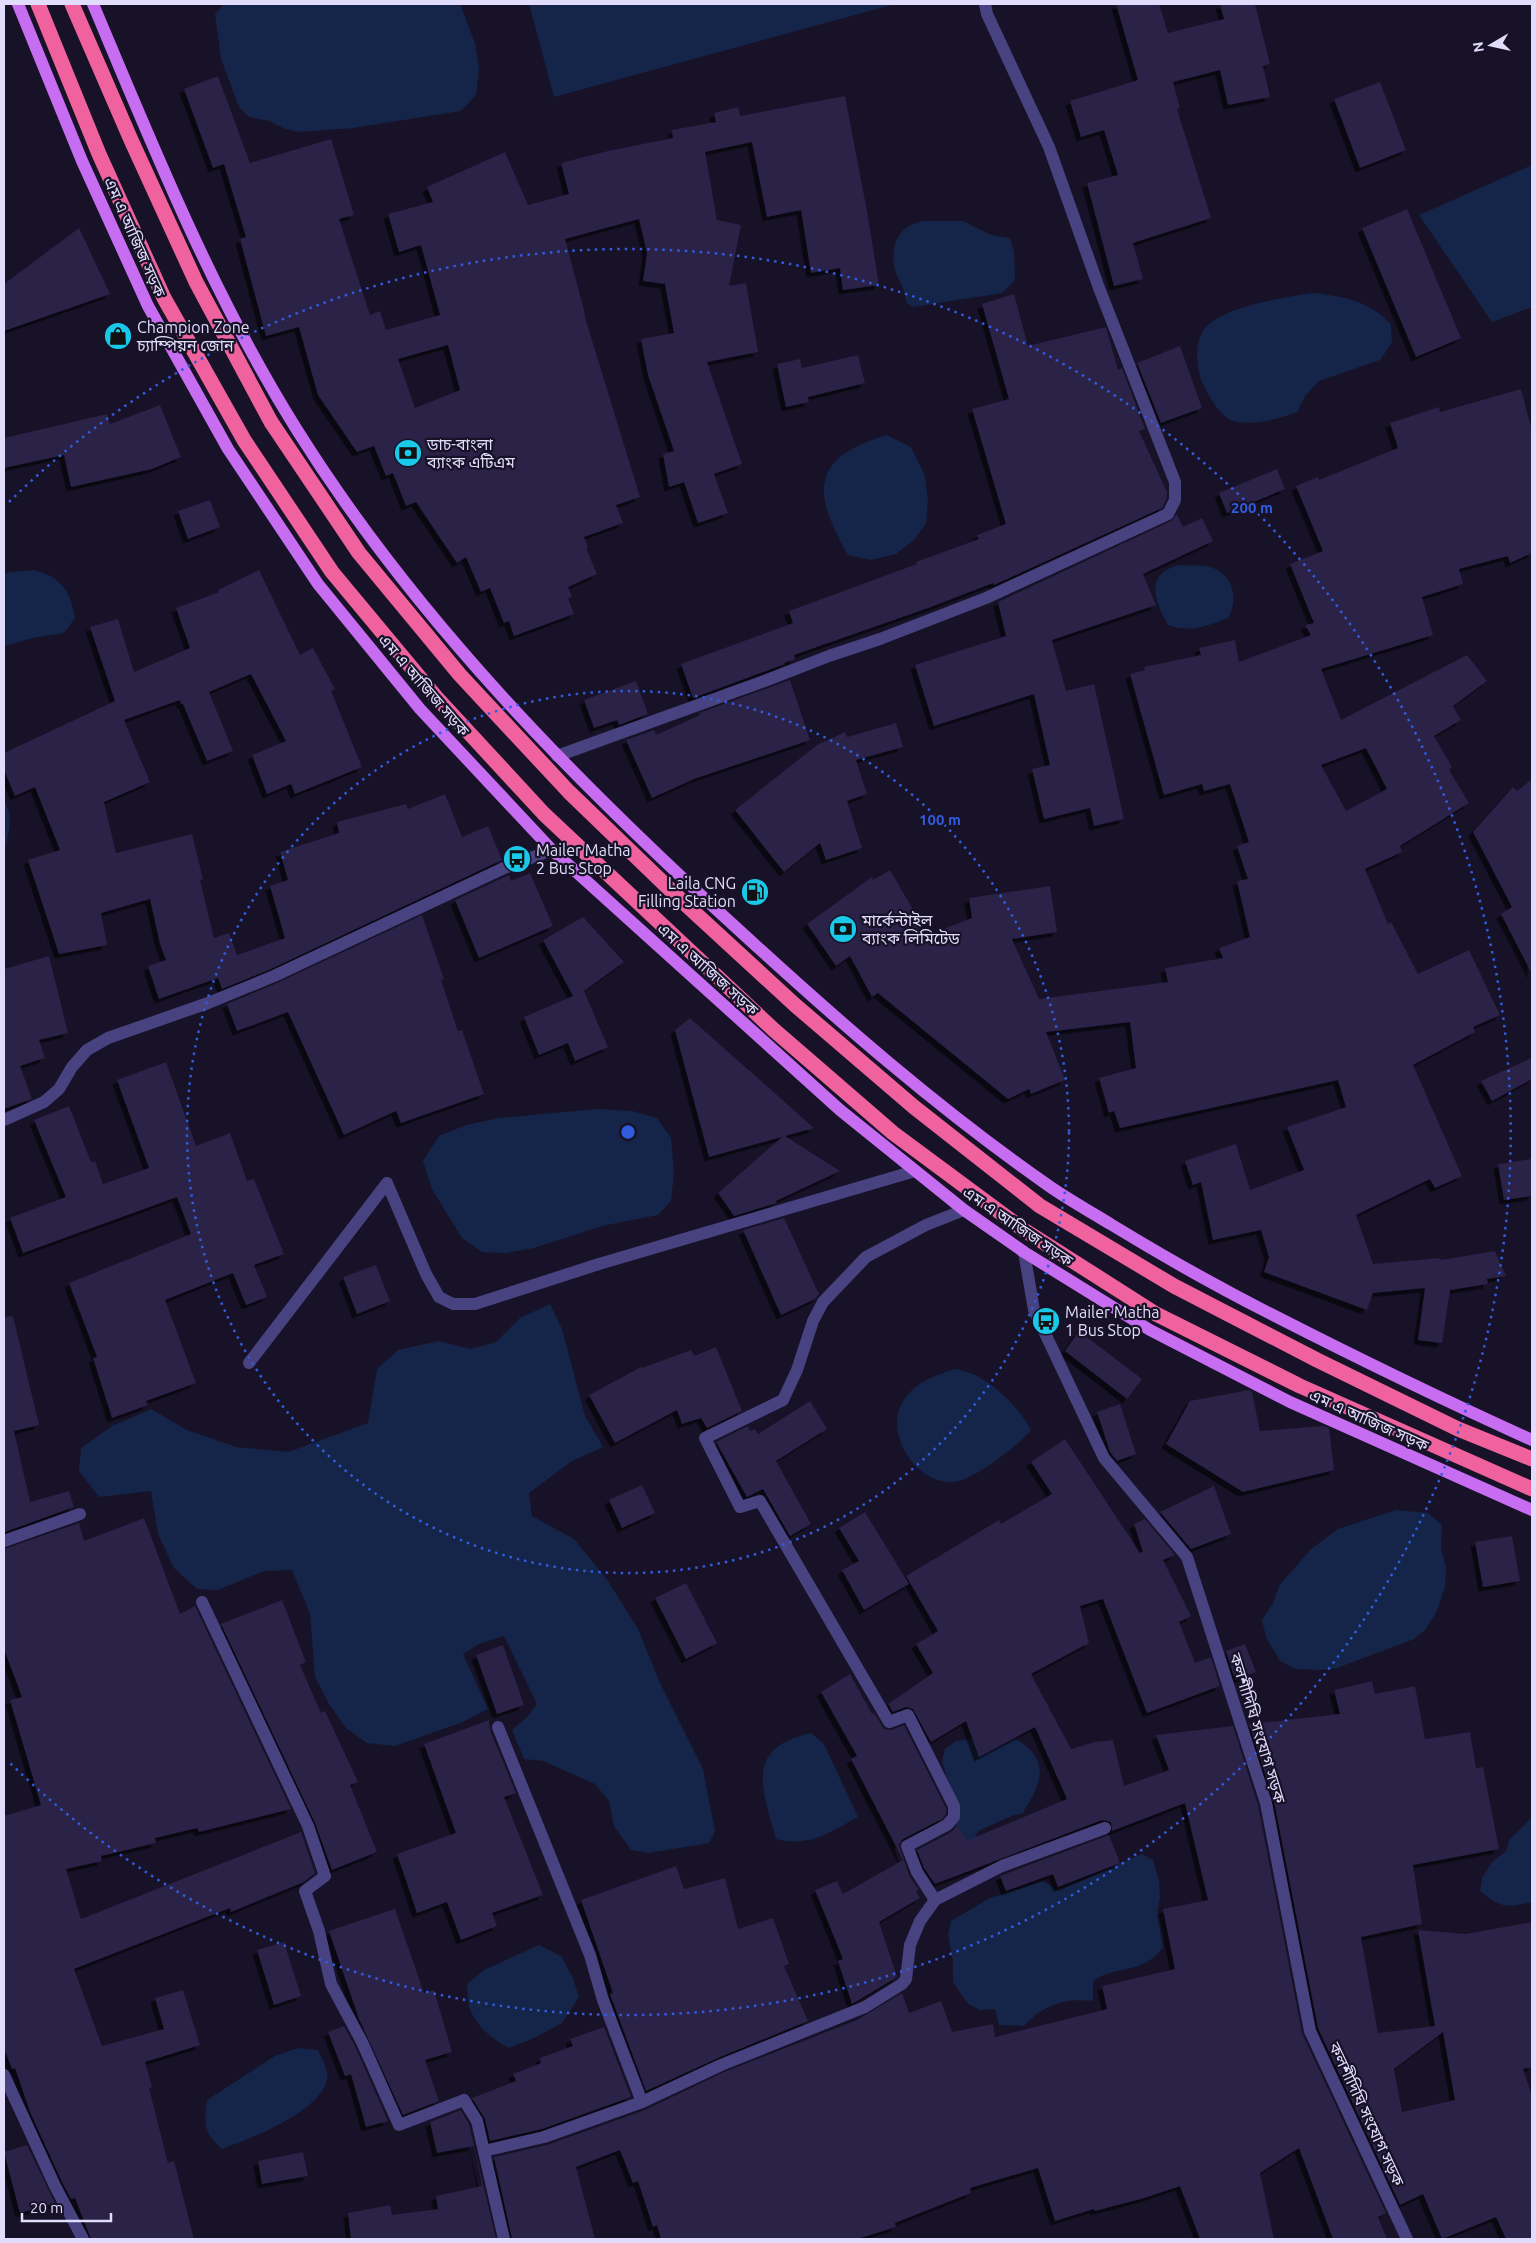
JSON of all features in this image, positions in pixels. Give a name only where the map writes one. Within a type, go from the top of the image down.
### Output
[{"type":"highway","points":[[38,4],[99,154],[164,298],[244,440],[332,572],[436,697],[544,814],[774,1030],[892,1133],[1024,1230],[1156,1314],[1300,1386],[1532,1489]]},
{"type":"highway","points":[[72,4],[131,140],[196,282],[271,422],[359,553],[460,675],[569,792],[683,902],[802,1012],[914,1107],[1040,1206],[1174,1286],[1316,1360],[1458,1429],[1532,1459]]},
{"type":"main road","name":"এম এ আজিজ সড়ক","points":[[18,4],[82,161],[148,306],[228,449],[318,584],[420,709],[552,850],[840,1110],[964,1210],[1024,1252],[1150,1330],[1290,1402],[1532,1510]]},
{"type":"main road","points":[[93,4],[211,275],[255,359],[297,431],[384,558],[471,663],[578,778],[691,887],[808,993],[928,1095],[1052,1188],[1186,1270],[1323,1341],[1532,1440]]},
{"type":"street","points":[[557,756],[880,639],[978,601],[1168,514],[1175,500],[1175,482],[1099,288],[1049,148],[987,14],[985,4]]},
{"type":"street","points":[[4,1120],[44,1102],[59,1089],[72,1067],[87,1050],[108,1038],[192,1009],[274,976],[504,868],[552,850]]},
{"type":"street","points":[[249,1363],[387,1182],[426,1274],[438,1297],[452,1304],[475,1304],[599,1264],[915,1171]]},
{"type":"street","points":[[935,1900],[917,1872],[907,1846],[947,1825],[954,1817],[954,1806],[908,1715],[889,1722],[760,1501],[740,1507],[705,1438],[782,1400],[796,1370],[813,1321],[823,1302],[866,1257],[926,1225],[964,1210]]},
{"type":"street","name":"কলশীদিঘি সংযোগ সড়ক","points":[[1024,1252],[1034,1310],[1104,1458],[1187,1557],[1266,1803],[1310,2031],[1407,2239]]},
{"type":"street","points":[[4,1541],[80,1514]]},
{"type":"street","points":[[202,1602],[308,1826],[325,1876],[306,1891],[319,1931],[331,1984],[362,2042],[399,2125],[464,2100],[477,2122],[504,2239]]},
{"type":"street","points":[[498,1727],[590,1955],[603,2000],[642,2102]]},
{"type":"street","points":[[484,2151],[544,2137],[642,2102],[721,2065],[865,2007],[902,1984],[906,1979],[910,1945],[920,1921],[935,1900],[1002,1866],[1105,1828]]},
{"type":"street","points":[[4,2075],[55,2186],[83,2239]]},
{"type":"water","points":[[224,4],[460,4],[475,43],[479,69],[476,95],[461,111],[353,128],[299,132],[285,129],[269,121],[249,117],[239,107],[221,59],[215,14]]},
{"type":"water","points":[[529,4],[895,4],[554,97]]},
{"type":"water","points":[[1532,165],[1532,307],[1492,322],[1419,215]]},
{"type":"water","points":[[922,221],[963,221],[991,235],[1010,238],[1014,252],[1015,280],[1002,293],[913,307],[906,302],[894,267],[893,255],[901,233],[909,226]]},
{"type":"water","points":[[1313,293],[1345,298],[1374,310],[1391,324],[1392,343],[1380,360],[1319,381],[1305,396],[1297,412],[1274,419],[1249,423],[1228,419],[1217,408],[1201,378],[1197,362],[1197,351],[1203,331],[1211,323],[1237,309],[1270,300]]},
{"type":"water","points":[[886,435],[911,447],[925,476],[928,500],[926,523],[915,539],[896,554],[871,560],[848,555],[828,513],[824,495],[825,480],[831,467],[843,455],[861,444]]},
{"type":"water","points":[[1178,565],[1206,566],[1222,573],[1228,579],[1233,594],[1233,602],[1228,618],[1206,626],[1191,628],[1168,625],[1157,598],[1156,582],[1167,570]]},
{"type":"water","points":[[34,570],[51,577],[63,586],[73,608],[75,618],[64,633],[33,638],[4,646],[4,573]]},
{"type":"water","points":[[4,801],[10,820],[4,853]]},
{"type":"water","points":[[597,1109],[632,1111],[657,1118],[671,1138],[674,1172],[671,1201],[658,1215],[602,1226],[534,1248],[505,1253],[482,1252],[462,1238],[432,1189],[423,1161],[439,1136],[466,1125],[499,1118]]},
{"type":"water","points":[[550,1304],[562,1329],[585,1416],[603,1447],[572,1461],[529,1493],[532,1516],[574,1539],[608,1581],[638,1629],[660,1683],[703,1769],[715,1831],[709,1843],[648,1853],[631,1850],[614,1826],[609,1801],[595,1784],[543,1761],[524,1759],[512,1730],[527,1717],[537,1704],[504,1636],[479,1644],[463,1654],[488,1709],[463,1722],[395,1746],[367,1743],[346,1728],[329,1704],[315,1677],[310,1614],[292,1570],[264,1571],[218,1590],[197,1589],[174,1568],[158,1534],[151,1491],[99,1497],[79,1471],[81,1448],[112,1426],[151,1409],[187,1430],[236,1447],[288,1452],[368,1423],[377,1369],[398,1350],[438,1341],[470,1349],[496,1342],[520,1318]]},
{"type":"water","points":[[955,1369],[978,1377],[999,1391],[1009,1400],[1031,1430],[995,1462],[972,1476],[953,1482],[940,1481],[927,1475],[916,1466],[907,1455],[897,1429],[898,1415],[902,1403],[912,1390],[932,1377]]},
{"type":"water","points":[[1396,1510],[1428,1513],[1442,1525],[1441,1548],[1446,1567],[1445,1587],[1436,1613],[1425,1630],[1414,1639],[1337,1668],[1320,1670],[1295,1669],[1280,1661],[1266,1637],[1262,1620],[1273,1603],[1279,1586],[1311,1549],[1338,1529]]},
{"type":"water","points":[[811,1733],[824,1744],[858,1817],[828,1833],[809,1840],[788,1841],[776,1839],[763,1787],[763,1773],[767,1760],[775,1749],[790,1740]]},
{"type":"water","points":[[983,1737],[1010,1737],[1026,1746],[1036,1758],[1040,1774],[1036,1789],[1023,1813],[978,1831],[974,1841],[966,1845],[958,1840],[956,1825],[958,1815],[942,1761],[945,1749],[956,1741]]},
{"type":"water","points":[[1532,1817],[1532,1902],[1509,1906],[1499,1904],[1480,1891],[1482,1878],[1492,1862],[1506,1851],[1510,1839]]},
{"type":"water","points":[[1142,1854],[1153,1860],[1159,1880],[1160,1897],[1157,1915],[1163,1947],[1156,1956],[1139,1966],[1111,1972],[1093,1981],[1093,2001],[1083,2000],[1055,2004],[1039,2013],[1024,2026],[999,2025],[995,2009],[980,2010],[968,2004],[953,1982],[953,1962],[948,1934],[951,1921],[990,1898],[1043,1881],[1058,1891]]},
{"type":"water","points":[[539,1945],[561,1956],[573,1978],[579,1997],[562,2023],[534,2038],[509,2048],[491,2037],[476,2021],[469,2006],[467,1984],[484,1970]]},
{"type":"water","points":[[298,2048],[318,2050],[327,2072],[327,2080],[322,2092],[312,2103],[282,2123],[222,2149],[211,2138],[206,2127],[207,2100],[275,2056]]},
{"type":"building","points":[[1116,4],[1159,4],[1168,33],[1224,19],[1220,4],[1255,4],[1270,64],[1263,66],[1270,97],[1228,105],[1220,70],[1173,82],[1180,108],[1177,109],[1211,218],[1133,243],[1143,279],[1114,286],[1087,183],[1118,175],[1104,130],[1081,137],[1070,101],[1138,80]]},
{"type":"building","points":[[218,76],[250,163],[331,139],[354,215],[339,219],[370,315],[380,311],[386,330],[440,315],[421,245],[399,252],[388,214],[433,202],[427,187],[505,152],[528,205],[569,194],[561,163],[673,138],[672,130],[716,122],[714,113],[738,107],[740,116],[845,96],[879,285],[843,290],[840,268],[811,273],[801,210],[767,217],[752,142],[705,152],[717,220],[741,225],[729,286],[746,283],[758,352],[707,362],[742,464],[714,474],[728,513],[698,523],[684,482],[669,487],[663,454],[674,451],[648,375],[641,339],[674,333],[665,284],[643,281],[647,253],[639,219],[565,239],[584,314],[640,497],[616,505],[623,523],[584,537],[588,547],[586,548],[597,574],[568,587],[572,597],[568,598],[574,614],[514,636],[509,621],[504,623],[490,588],[481,592],[466,557],[457,563],[416,502],[406,506],[393,473],[386,476],[374,446],[357,452],[318,395],[299,327],[266,336],[240,239],[246,237],[224,164],[213,168],[184,89]],"holes":[[[448,345],[460,390],[415,408],[398,359]]]},
{"type":"building","points":[[1380,82],[1406,150],[1360,168],[1334,99]]},
{"type":"building","points":[[1407,209],[1461,338],[1416,357],[1362,228]]},
{"type":"building","points":[[79,228],[110,294],[4,331],[4,284]]},
{"type":"building","points":[[1014,294],[1028,346],[1106,327],[1118,370],[1122,368],[1145,429],[1139,431],[1167,492],[1167,498],[1162,508],[994,585],[993,583],[794,655],[795,659],[785,664],[693,698],[681,664],[793,623],[789,611],[917,564],[916,562],[979,539],[977,535],[1006,524],[972,409],[1009,399],[982,304]]},
{"type":"building","points":[[1180,346],[1202,408],[1161,423],[1137,363]]},
{"type":"building","points":[[858,355],[865,383],[808,397],[809,402],[786,407],[777,364],[800,359],[802,368]]},
{"type":"building","points":[[1521,389],[1532,431],[1532,553],[1510,563],[1508,556],[1459,569],[1463,584],[1422,597],[1433,635],[1321,669],[1341,720],[1467,655],[1487,681],[1453,706],[1461,720],[1434,736],[1452,767],[1449,770],[1469,803],[1400,846],[1402,852],[1365,869],[1388,924],[1391,922],[1418,974],[1469,950],[1500,1015],[1473,1027],[1475,1032],[1413,1065],[1462,1176],[1435,1188],[1430,1179],[1356,1215],[1373,1264],[1440,1258],[1441,1260],[1495,1251],[1506,1276],[1487,1279],[1488,1284],[1450,1290],[1442,1343],[1418,1340],[1425,1288],[1373,1293],[1367,1310],[1264,1272],[1269,1257],[1261,1230],[1213,1240],[1201,1182],[1193,1185],[1185,1161],[1236,1144],[1250,1190],[1304,1170],[1287,1127],[1346,1107],[1338,1080],[1120,1128],[1114,1111],[1109,1113],[1099,1078],[1136,1068],[1130,1022],[1046,1032],[1065,1080],[1031,1094],[1029,1089],[1008,1099],[878,993],[872,997],[850,956],[836,966],[807,924],[872,877],[873,880],[890,870],[928,935],[972,918],[969,898],[1050,886],[1057,932],[1012,939],[1039,999],[1168,982],[1165,968],[1223,958],[1219,948],[1250,937],[1237,881],[1248,879],[1237,846],[1249,842],[1230,784],[1204,791],[1202,784],[1164,795],[1130,674],[1145,670],[1144,667],[1201,655],[1199,648],[1235,640],[1239,662],[1311,635],[1305,625],[1314,623],[1290,564],[1323,551],[1296,486],[1318,477],[1319,480],[1398,448],[1390,423],[1439,407],[1440,412]],"holes":[[[1366,748],[1387,789],[1346,811],[1321,765]]]},
{"type":"building","points":[[160,405],[181,457],[152,469],[71,487],[64,455],[4,468],[4,438],[107,414],[110,424]]},
{"type":"building","points":[[1277,469],[1285,489],[1227,513],[1219,493]]},
{"type":"building","points":[[210,500],[220,527],[188,539],[178,511]]},
{"type":"building","points":[[1177,514],[1183,527],[1202,518],[1213,541],[1143,574],[1156,605],[1052,640],[1066,691],[1094,684],[1124,819],[1094,826],[1090,808],[1044,819],[1032,769],[1050,765],[1034,694],[934,726],[915,665],[1006,636],[998,602],[1171,521]]},
{"type":"building","points":[[259,570],[300,655],[313,648],[335,689],[331,691],[362,767],[295,794],[291,784],[267,794],[252,755],[286,741],[251,674],[209,692],[233,751],[207,761],[180,700],[124,720],[150,782],[104,802],[116,853],[192,834],[203,879],[200,880],[214,938],[229,933],[237,955],[285,938],[270,886],[288,880],[280,852],[339,833],[337,822],[406,804],[408,809],[445,794],[462,837],[488,826],[502,860],[271,969],[222,989],[218,978],[159,999],[148,966],[166,960],[160,944],[150,899],[101,913],[107,945],[59,954],[28,860],[60,850],[35,787],[15,796],[4,770],[4,753],[115,701],[90,627],[118,619],[134,672],[190,648],[176,608],[219,592],[218,590]]},
{"type":"building","points":[[790,680],[810,740],[694,779],[652,798],[626,740],[654,730],[656,735],[700,715],[699,713]]},
{"type":"building","points":[[636,681],[648,714],[619,725],[617,720],[594,728],[584,700]]},
{"type":"building","points":[[896,723],[903,747],[856,760],[867,794],[847,801],[862,848],[826,860],[820,843],[784,872],[735,810],[817,745],[845,732],[847,737]]},
{"type":"building","points":[[1532,779],[1532,974],[1501,914],[1512,907],[1473,832],[1513,787],[1517,791]]},
{"type":"building","points":[[530,873],[553,926],[479,958],[455,900],[509,875],[511,881]]},
{"type":"building","points":[[422,915],[444,979],[441,980],[458,1031],[462,1030],[484,1094],[401,1123],[396,1111],[344,1135],[288,1012],[237,1031],[227,1004],[277,983]]},
{"type":"building","points":[[583,917],[624,962],[584,991],[608,1047],[575,1061],[568,1043],[539,1055],[524,1017],[573,996],[543,940]]},
{"type":"building","points":[[49,956],[68,1033],[39,1040],[45,1058],[20,1066],[32,1099],[4,1109],[4,969]]},
{"type":"building","points":[[690,1018],[814,1128],[785,1136],[840,1171],[776,1201],[777,1203],[734,1216],[718,1193],[782,1137],[709,1157],[675,1030]]},
{"type":"building","points":[[1532,1058],[1532,1079],[1492,1101],[1481,1081]]},
{"type":"building","points":[[166,1062],[196,1146],[230,1133],[247,1181],[254,1179],[284,1254],[254,1265],[267,1297],[246,1305],[233,1273],[165,1300],[196,1383],[146,1401],[148,1405],[112,1418],[93,1358],[97,1357],[69,1283],[191,1234],[177,1197],[23,1253],[10,1218],[66,1197],[34,1120],[69,1106],[91,1162],[95,1161],[103,1184],[149,1168],[117,1080]]},
{"type":"building","points":[[1532,1159],[1532,1196],[1504,1200],[1498,1164]]},
{"type":"building","points":[[784,1218],[819,1294],[815,1299],[781,1315],[743,1230]]},
{"type":"building","points":[[376,1265],[390,1301],[357,1314],[343,1277]]},
{"type":"building","points":[[13,1316],[39,1425],[14,1431],[30,1502],[69,1491],[74,1507],[5,1532],[4,1317]]},
{"type":"building","points":[[1079,1331],[1142,1379],[1127,1399],[1065,1351]]},
{"type":"building","points":[[716,1347],[742,1411],[707,1428],[701,1418],[682,1424],[677,1410],[615,1443],[589,1395],[641,1367],[691,1350],[694,1356]]},
{"type":"building","points":[[1249,1390],[1252,1392],[1260,1431],[1323,1426],[1329,1428],[1334,1470],[1243,1492],[1166,1444],[1190,1401]]},
{"type":"building","points":[[810,1401],[827,1429],[776,1461],[811,1524],[790,1536],[763,1489],[747,1497],[716,1442],[748,1426],[750,1431],[755,1429],[758,1434]]},
{"type":"building","points":[[1120,1404],[1136,1454],[1117,1461],[1110,1452],[1097,1412]]},
{"type":"building","points":[[1065,1439],[1140,1553],[1143,1552],[1134,1524],[1145,1519],[1175,1555],[1163,1560],[1191,1616],[1179,1622],[1195,1663],[1211,1657],[1220,1686],[1147,1713],[1103,1599],[1080,1606],[1089,1643],[1031,1674],[1071,1749],[1095,1742],[1113,1740],[1124,1786],[1169,1770],[1156,1735],[1233,1726],[1258,1805],[1302,2033],[1386,2213],[1378,2217],[1387,2239],[1333,2239],[1299,2148],[1260,2173],[1274,2239],[1200,2239],[1180,2186],[1144,2198],[1095,2211],[1094,2209],[1055,2221],[1038,2168],[970,2188],[971,2193],[895,2223],[896,2227],[857,2239],[661,2239],[657,2225],[653,2227],[638,2181],[633,2183],[620,2150],[576,2167],[595,2239],[512,2239],[494,2157],[547,2145],[645,2110],[724,2072],[857,2020],[902,1993],[909,2013],[941,2001],[952,2032],[993,2024],[995,2037],[1107,2009],[1102,1986],[1175,1969],[1163,1909],[1208,1900],[1185,1803],[1112,1831],[1111,1822],[1102,1820],[935,1884],[924,1868],[917,1850],[951,1832],[958,1825],[966,1841],[1067,1799],[1035,1727],[979,1757],[966,1721],[931,1742],[913,1709],[906,1707],[893,1712],[888,1704],[933,1673],[916,1644],[938,1631],[906,1576],[999,1520],[1001,1524],[1052,1494],[1031,1462]]},
{"type":"building","points":[[642,1485],[655,1513],[622,1528],[609,1500]]},
{"type":"building","points":[[1214,1486],[1231,1534],[1191,1549],[1160,1512]]},
{"type":"building","points":[[865,1512],[909,1584],[864,1610],[842,1570],[859,1561],[839,1528]]},
{"type":"building","points":[[144,1518],[180,1614],[195,1606],[291,1809],[199,1832],[197,1828],[155,1838],[156,1843],[101,1856],[102,1861],[66,1869],[81,1919],[301,1832],[315,1873],[304,1882],[231,1912],[230,1908],[74,1969],[102,2046],[164,2029],[155,1998],[183,1990],[200,2045],[145,2062],[152,2087],[149,2088],[168,2163],[174,2161],[194,2239],[91,2239],[75,2198],[71,2199],[62,2182],[30,2112],[15,2068],[12,2069],[4,2048],[4,1816],[41,1805],[10,1700],[22,1697],[4,1649],[4,1549],[79,1523],[84,1541]]},
{"type":"building","points":[[1512,1536],[1520,1581],[1483,1587],[1475,1542]]},
{"type":"building","points":[[686,1583],[717,1643],[686,1659],[655,1598]]},
{"type":"building","points":[[282,1600],[306,1662],[300,1665],[321,1713],[325,1711],[358,1782],[350,1785],[377,1852],[332,1870],[315,1823],[221,1624]]},
{"type":"building","points":[[1245,1644],[1256,1672],[1235,1680],[1226,1651]]},
{"type":"building","points":[[503,1645],[524,1705],[497,1714],[476,1655]]},
{"type":"building","points":[[850,1674],[872,1714],[874,1713],[884,1729],[891,1730],[904,1725],[946,1808],[946,1814],[942,1819],[903,1839],[899,1845],[909,1875],[919,1890],[916,1891],[920,1898],[879,1922],[897,1977],[852,2004],[838,1961],[843,1959],[815,1890],[837,1881],[843,1894],[903,1860],[851,1759],[857,1756],[821,1692]]},
{"type":"building","points":[[1372,1681],[1375,1694],[1415,1686],[1425,1739],[1470,1732],[1476,1768],[1483,1767],[1499,1849],[1413,1865],[1422,1924],[1361,1937],[1378,2033],[1435,2026],[1418,1930],[1466,1934],[1532,1922],[1532,2067],[1523,2069],[1532,2096],[1532,2239],[1506,2239],[1496,2217],[1442,2239],[1423,2194],[1400,2205],[1318,2028],[1274,1801],[1249,1724],[1340,1714],[1334,1690]],"holes":[[[1443,2032],[1455,2100],[1402,2112],[1394,2069]]]},
{"type":"building","points":[[489,1720],[490,1730],[516,1793],[504,1797],[543,1895],[492,1913],[497,1926],[461,1940],[447,1902],[417,1913],[397,1854],[456,1833],[424,1744]]},
{"type":"building","points":[[1109,1835],[1120,1863],[1058,1887],[1053,1874],[1006,1891],[1000,1876]]},
{"type":"building","points":[[676,1866],[684,1889],[725,1878],[738,1929],[773,1918],[789,1964],[784,1966],[808,2021],[718,2058],[646,2091],[611,1997],[610,1994],[613,1993],[581,1900]]},
{"type":"building","points":[[395,1909],[424,1993],[434,1990],[452,2052],[425,2060],[439,2101],[403,2115],[359,2019],[329,1931]]},
{"type":"building","points":[[284,1942],[301,1996],[274,2005],[257,1950]]},
{"type":"building","points":[[344,2026],[355,2046],[388,2121],[366,2127],[351,2074],[345,2076],[328,2032]]},
{"type":"building","points":[[604,2027],[631,2097],[542,2129],[490,2141],[485,2119],[472,2098],[516,2081],[513,2074],[541,2063],[540,2058],[573,2046],[570,2039]]},
{"type":"building","points":[[461,2110],[469,2124],[496,2239],[351,2239],[348,2213],[390,2205],[392,2215],[438,2209],[436,2196],[482,2186],[474,2146],[437,2153],[430,2122]]},
{"type":"building","points":[[27,2145],[55,2203],[20,2213],[4,2152]]},
{"type":"building","points":[[303,2152],[308,2176],[262,2184],[258,2161]]},
{"type":"place","name":"Champion Zone চ্যাম্পিয়ন জোন","points":[[118,336]]},
{"type":"place","name":"ডাচ-বাংলা ব্যাংক এটিএম","points":[[408,453]]},
{"type":"place","name":"Mailer Matha 2 Bus Stop","points":[[517,859]]},
{"type":"place","name":"Laila CNG Filling Station","points":[[755,892]]},
{"type":"place","name":"মার্কেন্টাইল ব্যাংক লিমিটেড","points":[[843,929]]},
{"type":"place","name":"Mailer Matha 1 Bus Stop","points":[[1046,1321]]}]
